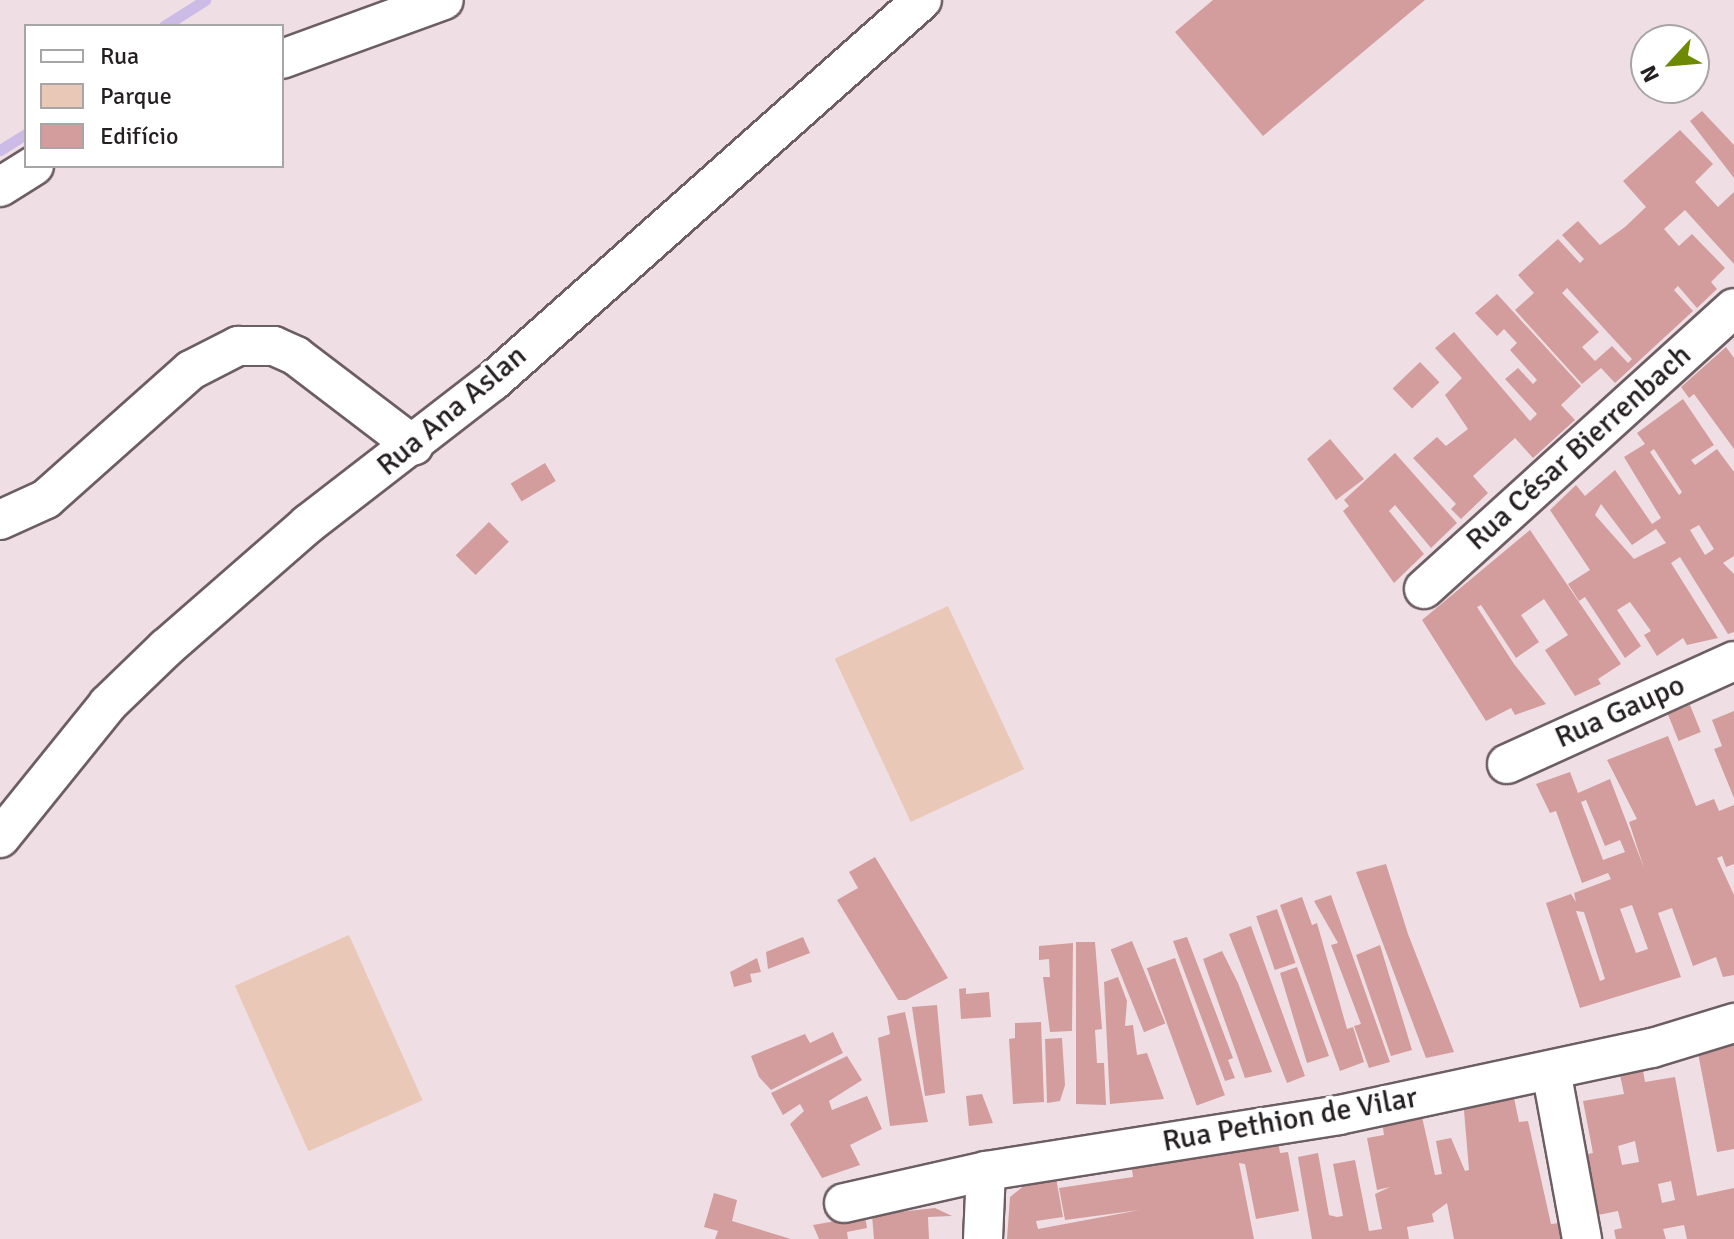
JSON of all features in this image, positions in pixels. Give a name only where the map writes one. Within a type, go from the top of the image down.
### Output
[{"type":"street","points":[[284,58],[444,0]]},
{"type":"street","name":"Rua Ana Aslan","points":[[0,838],[108,704],[166,648],[308,524],[414,446],[922,0]]},
{"type":"street","points":[[0,187],[31,168]]},
{"type":"street","name":"Rua César Bierrenbach","points":[[1424,589],[1734,308]]},
{"type":"street","points":[[0,520],[46,499],[191,370],[238,346],[274,346],[296,356],[414,446]]},
{"type":"street","name":"Rua Gaupo","points":[[1507,764],[1734,661]]},
{"type":"street","name":"Rua Pethion de Vilar","points":[[844,1203],[986,1171],[1339,1115],[1551,1070],[1734,1023]]},
{"type":"street","points":[[1551,1070],[1582,1239]]},
{"type":"street","points":[[983,1239],[986,1171]]},
{"type":"green space","points":[[948,606],[1024,769],[911,822],[835,659]]},
{"type":"green space","points":[[349,935],[423,1100],[308,1151],[235,986]]},
{"type":"building","points":[[1213,0],[1425,0],[1263,136],[1175,32]]},
{"type":"building","points":[[1702,111],[1734,145],[1734,178],[1690,121]]},
{"type":"building","points":[[1680,130],[1713,164],[1695,182],[1718,207],[1734,192],[1734,264],[1685,210],[1664,229],[1679,246],[1692,234],[1725,268],[1711,282],[1717,289],[1697,308],[1678,286],[1674,290],[1693,311],[1615,383],[1601,368],[1582,384],[1515,310],[1534,293],[1518,275],[1558,239],[1580,263],[1584,259],[1562,235],[1578,221],[1600,245],[1625,227],[1646,207],[1623,181]],"holes":[[[1567,288],[1632,359],[1628,363],[1612,346],[1595,361],[1582,347],[1599,332],[1562,293]]]},
{"type":"building","points":[[1497,294],[1581,386],[1561,405],[1575,420],[1533,458],[1515,438],[1473,476],[1488,493],[1461,519],[1451,509],[1456,504],[1413,458],[1437,437],[1446,446],[1468,429],[1445,395],[1462,378],[1435,348],[1454,332],[1530,421],[1537,414],[1505,379],[1518,368],[1533,384],[1537,380],[1510,350],[1517,343],[1504,329],[1497,336],[1475,313]]},
{"type":"building","points":[[1726,347],[1734,358],[1734,449],[1694,394],[1689,398],[1681,387]]},
{"type":"building","points":[[1420,362],[1439,382],[1412,409],[1393,388]]},
{"type":"building","points":[[1683,399],[1714,445],[1691,460],[1695,465],[1717,449],[1734,472],[1734,556],[1723,563],[1734,574],[1734,632],[1728,634],[1680,557],[1671,563],[1718,638],[1687,645],[1683,638],[1657,656],[1644,635],[1651,631],[1630,602],[1617,610],[1641,646],[1625,658],[1585,597],[1579,601],[1568,584],[1590,570],[1550,510],[1576,485],[1585,496],[1615,470],[1652,524],[1661,518],[1624,457],[1645,444],[1637,433]],"holes":[[[1654,449],[1682,492],[1679,495],[1650,452]],[[1601,504],[1632,545],[1656,529],[1666,543],[1634,559],[1595,515]],[[1699,525],[1714,549],[1705,555],[1690,530]]]},
{"type":"building","points":[[1330,439],[1364,479],[1336,500],[1307,459]]},
{"type":"building","points":[[1395,453],[1457,523],[1431,548],[1395,505],[1389,511],[1424,554],[1394,583],[1343,511],[1349,506],[1344,500]]},
{"type":"building","points":[[545,463],[556,481],[522,502],[511,484]]},
{"type":"building","points":[[489,522],[509,542],[476,575],[456,555]]},
{"type":"building","points":[[1530,530],[1621,664],[1598,679],[1601,684],[1575,696],[1545,650],[1568,635],[1544,599],[1521,615],[1539,642],[1516,658],[1481,605],[1477,607],[1514,664],[1546,704],[1515,715],[1511,708],[1486,721],[1422,620]]},
{"type":"building","points":[[1690,705],[1701,732],[1679,741],[1668,714]]},
{"type":"building","points":[[1734,711],[1734,798],[1714,749],[1722,746],[1712,720]]},
{"type":"building","points":[[1668,736],[1696,806],[1714,799],[1719,811],[1734,805],[1734,864],[1726,867],[1722,856],[1717,858],[1734,895],[1734,975],[1723,977],[1716,957],[1693,966],[1672,908],[1658,913],[1681,977],[1580,1008],[1546,903],[1571,894],[1576,902],[1574,893],[1611,879],[1608,873],[1582,883],[1556,811],[1550,813],[1536,784],[1570,772],[1578,793],[1610,779],[1644,868],[1629,822],[1637,819],[1607,760]],"holes":[[[1586,800],[1605,846],[1620,840],[1625,852],[1603,860],[1581,802]],[[1632,905],[1648,949],[1636,953],[1620,909]],[[1576,911],[1584,912],[1605,979],[1600,981]]]},
{"type":"building","points":[[875,857],[948,978],[906,1000],[898,1000],[837,900],[858,888],[849,872]]},
{"type":"building","points":[[1386,864],[1408,934],[1454,1052],[1426,1058],[1356,872]]},
{"type":"building","points":[[1331,895],[1390,1062],[1369,1068],[1354,1026],[1361,1024],[1331,945],[1338,943],[1314,901]]},
{"type":"building","points":[[1302,897],[1312,925],[1317,923],[1347,1029],[1353,1027],[1364,1062],[1340,1071],[1280,905]]},
{"type":"building","points":[[1277,909],[1296,963],[1275,970],[1256,916]]},
{"type":"building","points":[[1251,926],[1305,1076],[1287,1083],[1229,934]]},
{"type":"building","points":[[803,937],[810,953],[768,969],[766,952]]},
{"type":"building","points":[[1187,937],[1233,1058],[1228,1060],[1235,1078],[1225,1081],[1173,941]]},
{"type":"building","points":[[1132,941],[1165,1024],[1144,1032],[1111,950]]},
{"type":"building","points":[[1076,942],[1095,942],[1102,1029],[1095,1030],[1097,1063],[1104,1063],[1106,1105],[1076,1104]]},
{"type":"building","points":[[1073,943],[1072,1031],[1050,1032],[1043,977],[1050,977],[1049,959],[1039,960],[1039,946]]},
{"type":"building","points":[[1380,945],[1412,1050],[1391,1056],[1356,955]]},
{"type":"building","points":[[1222,951],[1238,983],[1272,1072],[1245,1078],[1203,959]]},
{"type":"building","points":[[757,958],[761,972],[750,974],[752,982],[734,987],[730,972]]},
{"type":"building","points":[[1175,958],[1225,1095],[1197,1105],[1147,968]]},
{"type":"building","points":[[1297,967],[1329,1056],[1307,1063],[1280,973]]},
{"type":"building","points":[[1118,977],[1127,1001],[1125,1026],[1133,1025],[1137,1055],[1147,1053],[1164,1099],[1110,1104],[1104,982]]},
{"type":"building","points":[[966,988],[966,994],[989,992],[991,1017],[961,1019],[959,989]]},
{"type":"building","points":[[937,1005],[945,1093],[925,1096],[912,1007]]},
{"type":"building","points":[[905,1012],[928,1122],[890,1126],[878,1038],[890,1034],[887,1016]]},
{"type":"building","points":[[1041,1022],[1044,1102],[1013,1104],[1009,1039],[1015,1038],[1015,1023]]},
{"type":"building","points":[[833,1032],[843,1053],[771,1090],[759,1077],[751,1056],[805,1034],[810,1043]]},
{"type":"building","points":[[1062,1038],[1065,1085],[1060,1101],[1047,1103],[1045,1039]]},
{"type":"building","points":[[1734,1044],[1734,1149],[1717,1152],[1698,1053]]},
{"type":"building","points":[[847,1056],[862,1080],[829,1101],[832,1110],[867,1096],[882,1129],[850,1145],[860,1165],[822,1178],[790,1124],[804,1111],[800,1104],[783,1115],[771,1093]]},
{"type":"building","points":[[1642,1065],[1645,1082],[1675,1077],[1697,1196],[1734,1188],[1734,1239],[1687,1239],[1684,1225],[1663,1229],[1666,1239],[1616,1239],[1614,1230],[1622,1228],[1618,1211],[1598,1215],[1582,1155],[1593,1153],[1583,1101],[1624,1094],[1619,1070]],"holes":[[[1635,1141],[1639,1162],[1622,1165],[1618,1146]],[[1671,1181],[1675,1200],[1662,1203],[1658,1184]]]},
{"type":"building","points":[[1512,1088],[1519,1122],[1528,1121],[1551,1224],[1560,1223],[1562,1239],[1454,1239],[1447,1203],[1432,1214],[1434,1222],[1407,1227],[1409,1239],[1312,1239],[1298,1157],[1318,1153],[1329,1215],[1337,1217],[1343,1216],[1333,1164],[1355,1160],[1369,1231],[1382,1229],[1375,1194],[1390,1187],[1377,1190],[1367,1138],[1384,1135],[1381,1115],[1420,1108],[1435,1175],[1442,1174],[1436,1141],[1451,1138],[1465,1171],[1469,1170],[1463,1099]]},
{"type":"building","points":[[982,1094],[993,1123],[969,1126],[966,1096]]},
{"type":"building","points":[[1277,1133],[1280,1153],[1288,1152],[1299,1211],[1256,1219],[1245,1164],[1239,1163],[1254,1239],[1007,1239],[1010,1197],[1026,1184],[1056,1178],[1063,1217],[1036,1221],[1038,1229],[1140,1210],[1065,1220],[1059,1188],[1133,1177],[1131,1162]]},
{"type":"building","points":[[714,1193],[737,1200],[732,1221],[791,1239],[715,1239],[718,1231],[704,1227]]},
{"type":"building","points":[[935,1208],[952,1216],[928,1217],[929,1239],[874,1239],[872,1215]]},
{"type":"building","points":[[865,1216],[867,1228],[847,1232],[848,1239],[819,1239],[813,1225]]},
{"type":"waterway","points":[[167,24],[205,0]]},
{"type":"waterway","points":[[0,150],[24,135]]}]
